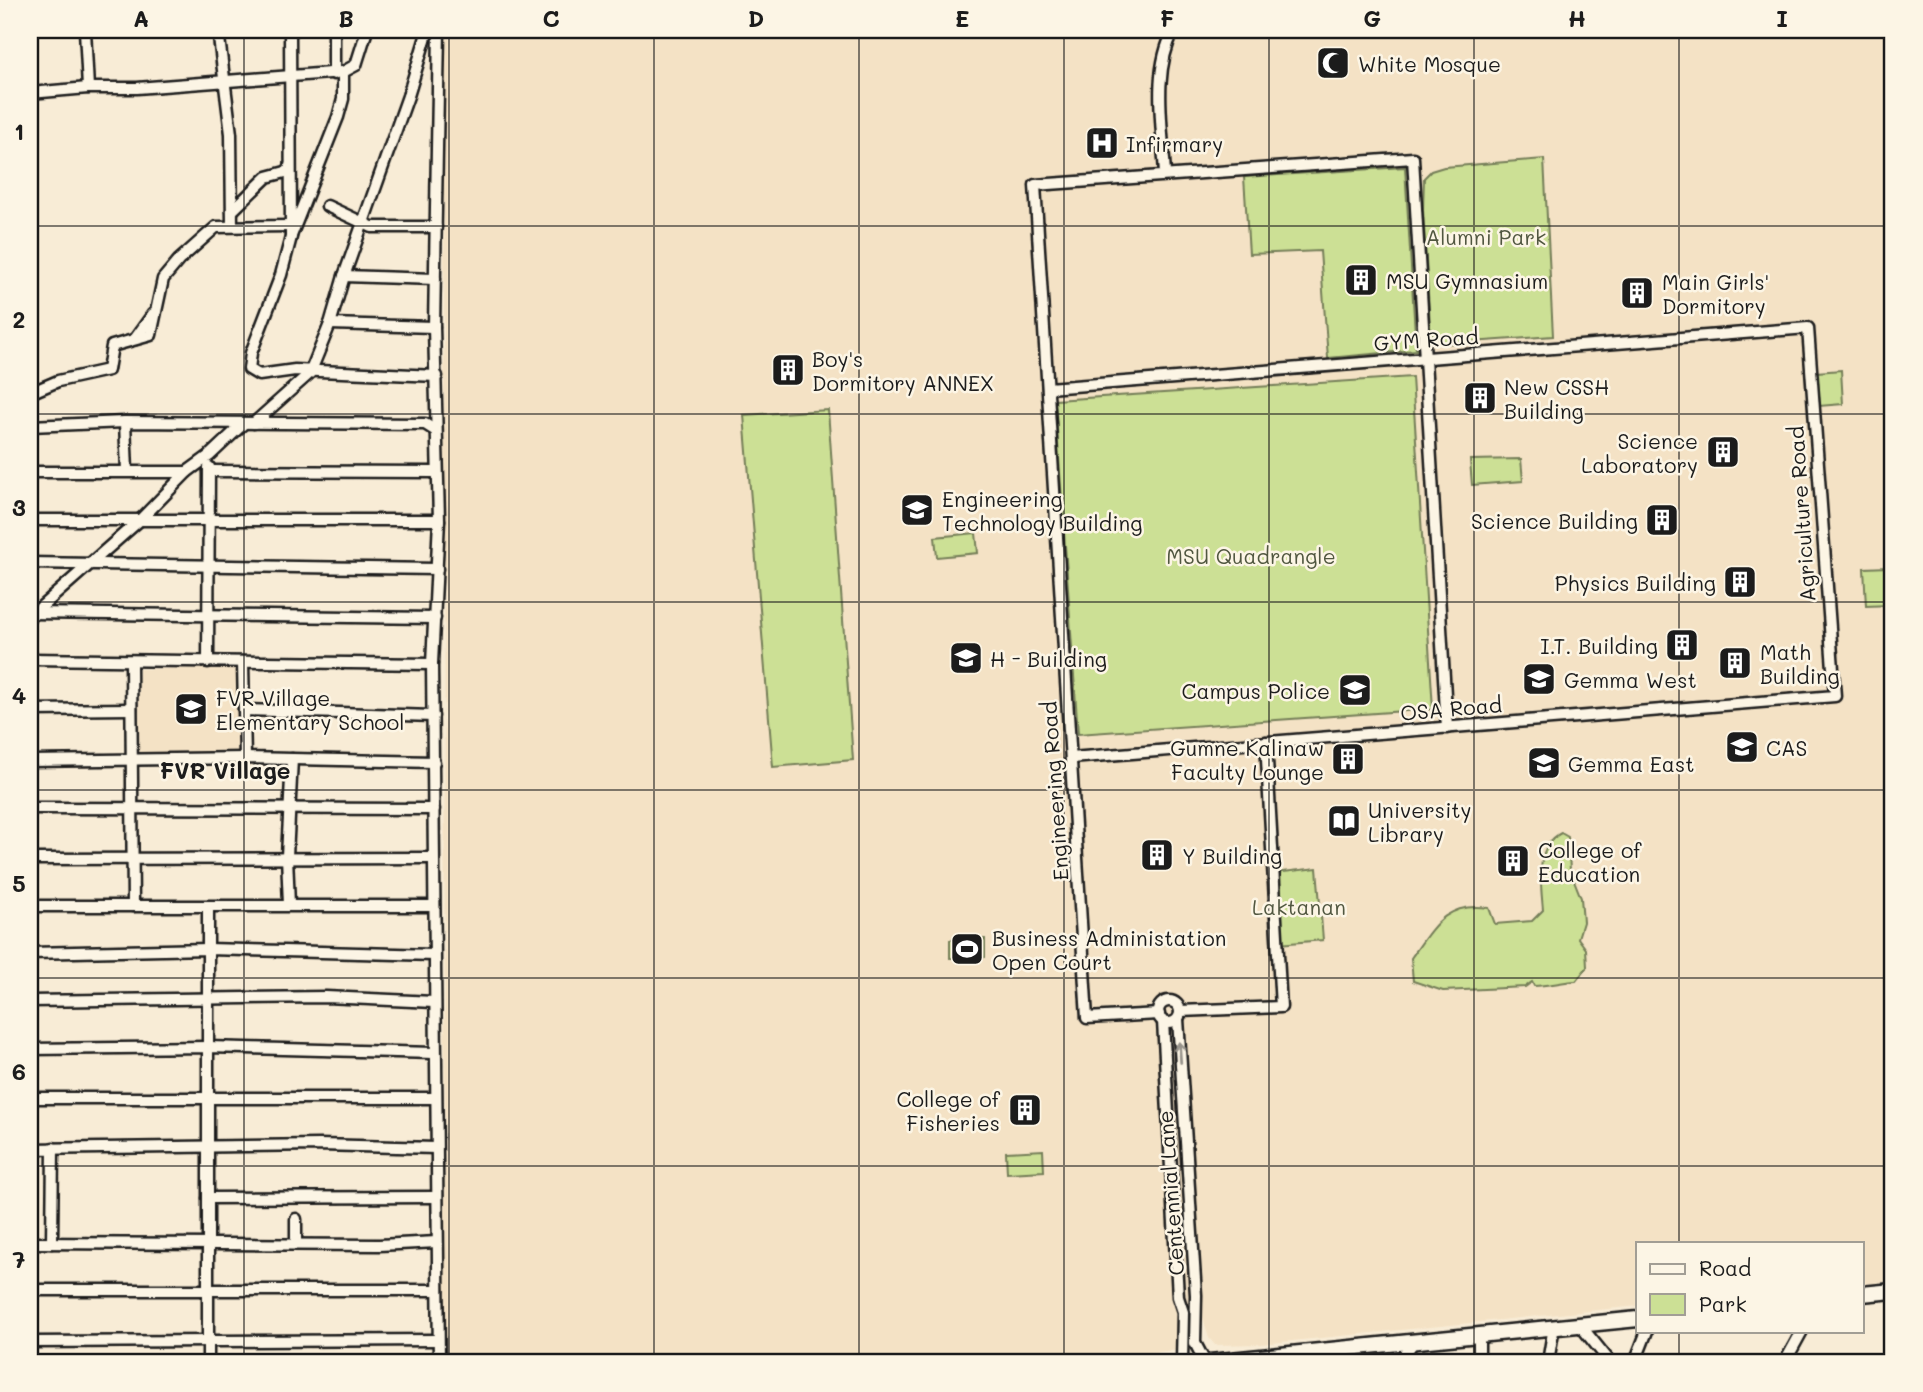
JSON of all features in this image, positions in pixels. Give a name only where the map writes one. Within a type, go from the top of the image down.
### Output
[{"type":"street","points":[[85,30],[88,88]]},
{"type":"street","points":[[218,30],[231,134],[232,226]]},
{"type":"street","points":[[290,30],[291,232]]},
{"type":"street","points":[[334,30],[344,99],[302,216],[291,232],[249,367],[255,374],[295,370],[310,373],[437,376]]},
{"type":"street","points":[[30,93],[339,73],[356,65],[367,30]]},
{"type":"street","points":[[31,614],[142,518],[187,472],[310,373],[330,324],[428,30]]},
{"type":"street","points":[[439,30],[435,279],[436,472],[439,520],[432,664],[439,1362]]},
{"type":"street","points":[[1174,30],[1166,46],[1161,75],[1165,175],[1413,158],[1447,728]]},
{"type":"street","points":[[30,393],[58,381],[108,370],[112,346],[135,339],[153,314],[166,275],[216,227],[232,207],[267,177],[289,171],[291,160]]},
{"type":"street","name":"Engineering Road","points":[[1161,1017],[1087,1018],[1035,185],[1165,175]]},
{"type":"street","points":[[327,206],[342,210],[364,224],[378,228],[436,227]]},
{"type":"street","points":[[216,227],[291,232]]},
{"type":"street","points":[[344,276],[435,279]]},
{"type":"street","points":[[330,324],[435,327]]},
{"type":"street","name":"GYM Road","points":[[1048,388],[1808,328]]},
{"type":"street","name":"Agriculture Road","points":[[1808,328],[1835,696]]},
{"type":"street","points":[[425,424],[436,416]]},
{"type":"street","points":[[125,422],[127,471]]},
{"type":"street","points":[[30,426],[125,422],[425,424],[436,431]]},
{"type":"street","points":[[208,662],[209,456]]},
{"type":"street","points":[[209,471],[436,472]]},
{"type":"street","points":[[30,472],[187,472]]},
{"type":"street","points":[[30,520],[439,520]]},
{"type":"street","points":[[30,563],[437,569]]},
{"type":"street","points":[[31,614],[435,618]]},
{"type":"street","points":[[30,659],[432,664]]},
{"type":"street","points":[[131,662],[133,906]]},
{"type":"street","points":[[243,663],[245,758]]},
{"type":"street","name":"OSA Road","points":[[1071,758],[1835,696]]},
{"type":"street","points":[[30,710],[131,709]]},
{"type":"street","points":[[244,710],[433,716]]},
{"type":"street","points":[[1179,1015],[1176,1004],[1167,1002],[1161,1006],[1161,1017],[1169,1023],[1179,1015],[1281,1007],[1266,742]]},
{"type":"street","points":[[30,761],[133,762],[245,758],[434,762]]},
{"type":"street","points":[[289,905],[287,856],[292,759]]},
{"type":"street","points":[[30,808],[132,806],[434,809]]},
{"type":"street","points":[[30,859],[287,856],[433,858]]},
{"type":"street","points":[[30,905],[433,906]]},
{"type":"street","points":[[208,907],[208,1362]]},
{"type":"street","points":[[30,953],[208,949],[434,955]]},
{"type":"street","points":[[30,1001],[208,1001],[326,997],[434,1002]]},
{"type":"street","name":"Centennial Lane","points":[[1179,1015],[1196,1295],[1189,1324],[1189,1343],[1182,1362]]},
{"type":"street","name":"Centennial Lane","points":[[1161,1017],[1178,1297],[1189,1324]]},
{"type":"street","points":[[30,1049],[208,1046],[435,1053]]},
{"type":"street","points":[[30,1098],[435,1098]]},
{"type":"street","points":[[1167,1099],[1184,1098]]},
{"type":"street","points":[[30,1149],[319,1145],[436,1148]]},
{"type":"street","points":[[52,1243],[53,1148]]},
{"type":"street","points":[[1171,1168],[1188,1167]]},
{"type":"street","points":[[208,1198],[436,1197]]},
{"type":"street","points":[[296,1219],[296,1244]]},
{"type":"street","points":[[30,1243],[379,1245],[437,1242]]},
{"type":"street","points":[[1175,1244],[1193,1243]]},
{"type":"street","points":[[30,1290],[438,1290]]},
{"type":"street","points":[[1864,1294],[1893,1291]]},
{"type":"street","points":[[1178,1297],[1196,1295]]},
{"type":"street","points":[[1210,1362],[1267,1359],[1416,1340],[1636,1319]]},
{"type":"street","points":[[1580,1325],[1610,1362]]},
{"type":"street","points":[[1548,1362],[1554,1326]]},
{"type":"street","points":[[1635,1362],[1647,1332]]},
{"type":"street","points":[[1784,1362],[1801,1332]]},
{"type":"street","points":[[1479,1334],[1479,1355],[1484,1362]]},
{"type":"street","points":[[30,1342],[438,1340]]},
{"type":"street","points":[[1399,1362],[1416,1340]]},
{"type":"street","name":"Centennial Lane","points":[[1189,1343],[1205,1362]]},
{"type":"street","points":[[1292,1362],[1309,1352]]},
{"type":"shaded area","points":[[444,30],[1893,30],[1893,1281],[1864,1284],[1864,1242],[1636,1242],[1636,1306],[1261,1344],[1215,1345],[1209,1338],[1201,1311],[1194,1310],[1180,1312],[1176,1350],[1075,1362],[445,1362]]},
{"type":"shaded area","name":"FVR Village Elementary School","points":[[242,668],[245,756],[138,757],[139,669]]},
{"type":"green space","name":"Alumni Park","points":[[1544,159],[1553,336],[1443,344],[1432,334],[1430,327],[1423,210],[1424,178],[1431,171],[1444,167]]},
{"type":"green space","points":[[1405,167],[1416,350],[1328,358],[1320,251],[1249,254],[1244,177]]},
{"type":"green space","points":[[1841,370],[1843,404],[1819,406],[1817,372]]},
{"type":"green space","name":"MSU Quadrangle","points":[[1412,377],[1433,709],[1078,734],[1055,400]]},
{"type":"green space","points":[[828,410],[853,760],[773,767],[744,415]]},
{"type":"green space","points":[[1521,459],[1523,481],[1472,485],[1470,460]]},
{"type":"green space","points":[[976,533],[978,553],[937,557],[935,537]]},
{"type":"green space","points":[[1888,567],[1891,605],[1866,606],[1864,568]]},
{"type":"green space","points":[[1561,833],[1568,837],[1570,870],[1581,898],[1583,922],[1578,938],[1586,949],[1587,967],[1576,981],[1534,986],[1532,982],[1525,987],[1443,991],[1413,981],[1411,958],[1434,927],[1451,913],[1462,908],[1489,908],[1495,924],[1532,921],[1543,910],[1543,857],[1552,839]]},
{"type":"green space","name":"Laktanan","points":[[1317,868],[1323,940],[1279,944],[1275,873]]},
{"type":"green space","name":"Business Administation Open Court","points":[[985,939],[985,957],[950,958],[950,940]]},
{"type":"green space","points":[[1043,1150],[1044,1171],[1007,1173],[1006,1152]]},
{"type":"place","name":"White Mosque","points":[[1333,63]]},
{"type":"place","name":"Infirmary","points":[[1102,143]]},
{"type":"place","name":"MSU Gymnasium","points":[[1361,280]]},
{"type":"place","name":"Main Girls' Dormitory","points":[[1637,293]]},
{"type":"place","name":"Boy's Dormitory ANNEX","points":[[788,370]]},
{"type":"place","name":"New CSSH Building","points":[[1480,398]]},
{"type":"place","name":"Science Laboratory","points":[[1723,452]]},
{"type":"place","name":"Engineering Technology Building","points":[[917,510]]},
{"type":"place","name":"Science Building","points":[[1662,520]]},
{"type":"place","name":"Physics Building","points":[[1740,582]]},
{"type":"place","name":"I.T. Building","points":[[1682,645]]},
{"type":"place","name":"H - Building","points":[[966,658]]},
{"type":"place","name":"Math Building","points":[[1735,663]]},
{"type":"place","name":"Gemma West","points":[[1539,679]]},
{"type":"place","name":"Campus Police","points":[[1355,690]]},
{"type":"place","name":"FVR Village Elementary School","points":[[191,709]]},
{"type":"place","name":"CAS","points":[[1742,747]]},
{"type":"place","name":"Gumne Kalinaw Faculty Lounge","points":[[1348,759]]},
{"type":"place","name":"Gemma East","points":[[1544,763]]},
{"type":"place","name":"University Library","points":[[1344,821]]},
{"type":"place","name":"Y Building","points":[[1157,855]]},
{"type":"place","name":"College of Education","points":[[1513,861]]},
{"type":"place","name":"Business Administation Open Court","points":[[967,949]]},
{"type":"place","name":"College of Fisheries","points":[[1025,1110]]},
{"type":"district","name":"FVR Village","points":[[225,770]]}]
